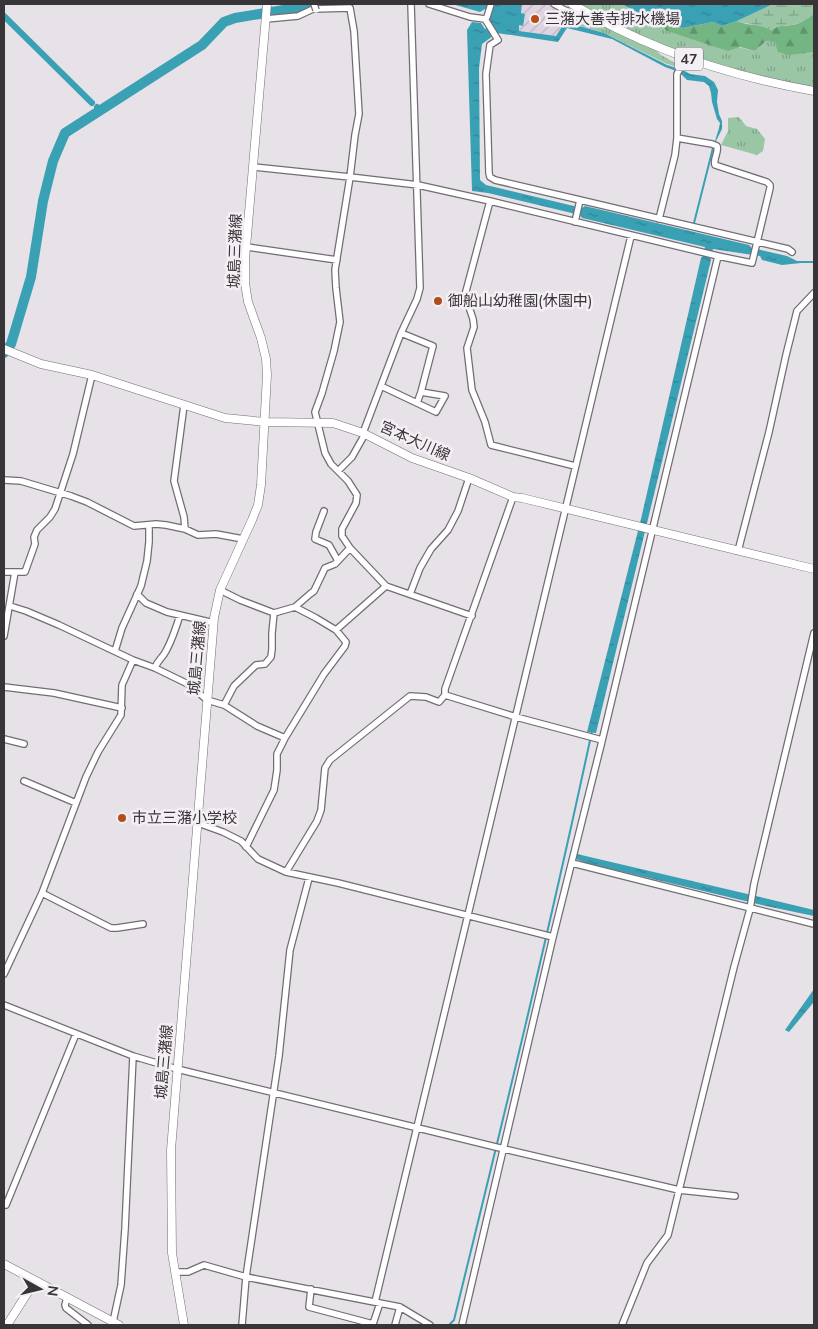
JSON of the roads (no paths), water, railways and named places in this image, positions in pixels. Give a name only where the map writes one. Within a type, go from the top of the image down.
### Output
[{"type":"main road","name":"47","points":[[572,4],[599,19],[662,48],[703,64],[750,78],[814,91]]},
{"type":"main road","name":"城島三潴線","points":[[184,1325],[171,1238],[171,1150],[207,700],[214,623],[220,590],[258,505],[265,422],[266,359],[261,338],[248,302],[245,283],[267,5]]},
{"type":"main road","name":"宮本大川線","points":[[4,349],[41,364],[92,375],[225,418],[265,422],[333,423],[364,433],[412,458],[469,478],[513,497],[814,569]]},
{"type":"main road","points":[[4,1264],[116,1324]]},
{"type":"main road","points":[[7,1325],[35,1281]]},
{"type":"street","points":[[338,471],[352,457],[364,433],[420,288],[411,4]]},
{"type":"street","points":[[429,4],[487,22],[498,40],[490,45],[486,74],[490,177],[580,203],[659,219],[757,244],[788,249],[792,252]]},
{"type":"street","points":[[487,22],[491,4]]},
{"type":"street","points":[[554,4],[588,18],[599,19]]},
{"type":"street","points":[[266,19],[298,16],[314,8],[350,8],[354,30],[360,114],[355,135],[335,270],[340,322],[334,351],[315,412],[324,453],[331,464],[348,481],[357,495],[356,503],[342,529],[342,536],[350,548],[386,586],[472,616]]},
{"type":"street","points":[[659,219],[677,138],[677,74],[681,67]]},
{"type":"street","points":[[253,167],[350,176],[418,185],[576,219],[631,236],[752,263],[770,185],[767,182],[715,164],[717,146],[677,138]]},
{"type":"street","points":[[490,201],[465,295],[474,327],[467,348],[472,390],[485,422],[491,445],[575,466]]},
{"type":"street","points":[[576,219],[580,203]]},
{"type":"street","points":[[311,1289],[309,1307],[373,1324],[417,1127],[631,236]]},
{"type":"street","points":[[247,246],[337,260]]},
{"type":"street","points":[[462,1325],[553,936],[602,740],[715,256]]},
{"type":"street","points":[[738,551],[798,312],[814,293]]},
{"type":"street","points":[[402,333],[433,346],[417,403]]},
{"type":"street","points":[[4,572],[26,572],[35,544],[36,530],[50,517],[55,509],[73,454],[92,375]]},
{"type":"street","points":[[381,386],[436,412],[445,396],[421,392]]},
{"type":"street","points":[[184,405],[174,481],[185,529]]},
{"type":"street","points":[[410,594],[420,568],[431,549],[448,530],[458,510],[469,478]]},
{"type":"street","points":[[4,480],[21,481],[87,502],[134,526],[166,525],[198,534],[216,534],[243,539]]},
{"type":"street","points":[[286,872],[317,821],[321,810],[325,768],[330,760],[410,696],[426,697],[439,702],[445,695],[445,690],[513,497]]},
{"type":"street","points":[[324,512],[315,539],[329,545],[338,561]]},
{"type":"street","points":[[115,651],[122,628],[141,586],[147,561],[149,525]]},
{"type":"street","points":[[220,590],[274,613],[295,607],[314,590],[326,568],[335,564],[350,548]]},
{"type":"street","points":[[4,636],[16,572]]},
{"type":"street","points":[[336,630],[386,586]]},
{"type":"street","points":[[137,594],[146,603],[154,607],[180,616],[214,623]]},
{"type":"street","points":[[10,606],[26,611],[132,660],[155,668],[194,687],[207,700],[224,705],[257,726],[285,738]]},
{"type":"street","points":[[246,847],[274,790],[277,754],[324,674],[346,642],[336,630],[295,607]]},
{"type":"street","points":[[224,705],[234,686],[256,665],[265,664],[270,657],[274,613]]},
{"type":"street","points":[[155,668],[158,660],[164,656],[171,642],[180,616]]},
{"type":"street","points":[[622,1325],[647,1263],[668,1234],[750,907],[814,633]]},
{"type":"street","points":[[4,974],[42,893],[76,803],[98,752],[121,715],[122,685],[132,660]]},
{"type":"street","points":[[4,687],[54,693],[122,708]]},
{"type":"street","points":[[445,695],[516,717],[602,740]]},
{"type":"street","points":[[4,739],[24,744]]},
{"type":"street","points":[[24,781],[76,803]]},
{"type":"street","points":[[198,823],[241,841],[258,859],[286,872],[553,936]]},
{"type":"street","points":[[574,858],[814,924]]},
{"type":"street","points":[[242,1325],[246,1277],[279,1056],[290,950],[309,878]]},
{"type":"street","points":[[42,893],[112,928],[143,924]]},
{"type":"street","points":[[4,1005],[133,1056],[177,1069],[679,1190],[735,1196]]},
{"type":"street","points":[[4,1204],[6,1205],[76,1034]]},
{"type":"street","points":[[116,1324],[121,1285],[133,1056]]},
{"type":"street","points":[[175,1272],[188,1272],[204,1265],[246,1277],[400,1307],[430,1325]]},
{"type":"street","points":[[67,1298],[66,1308],[88,1325]]},
{"type":"street","points":[[395,1325],[400,1307]]},
{"type":"water","points":[[452,4],[522,4],[521,13],[525,14],[523,26],[519,25],[519,31],[556,36],[565,22],[604,33],[667,65],[690,74],[705,76],[714,82],[718,90],[717,102],[722,129],[715,143],[720,123],[717,119],[709,86],[704,82],[687,80],[679,72],[665,67],[612,39],[567,28],[558,42],[497,33],[482,44],[479,68],[480,180],[486,185],[582,208],[585,206],[749,245],[752,248],[787,256],[801,263],[782,265],[762,260],[760,256],[713,249],[596,733],[587,732],[641,519],[705,247],[582,218],[580,215],[488,193],[472,191],[467,30],[472,22],[481,23],[485,29],[492,24],[489,20],[492,11],[485,9],[480,12]]},
{"type":"water","points":[[622,4],[773,4],[722,26],[713,22],[683,28],[658,23]]},
{"type":"water","points":[[577,854],[814,910],[814,916],[586,863],[576,859]]},
{"type":"water","points":[[814,989],[813,1003],[789,1032],[785,1030]]},
{"type":"waterway","points":[[4,353],[11,344],[31,277],[43,201],[53,161],[65,133],[202,45],[224,22],[235,18],[320,4]]},
{"type":"waterway","points":[[4,16],[92,103]]},
{"type":"waterway","points":[[97,107],[100,110]]},
{"type":"waterway","points":[[694,223],[713,148]]},
{"type":"waterway","points":[[797,262],[814,262]]},
{"type":"waterway","points":[[449,1325],[454,1320],[508,1099],[592,731]]},
{"type":"place","name":"三潴大善寺排水機場","points":[[535,19]]},
{"type":"place","name":"御船山幼稚園(休園中)","points":[[438,301]]},
{"type":"place","name":"市立三潴小学校","points":[[122,818]]}]
